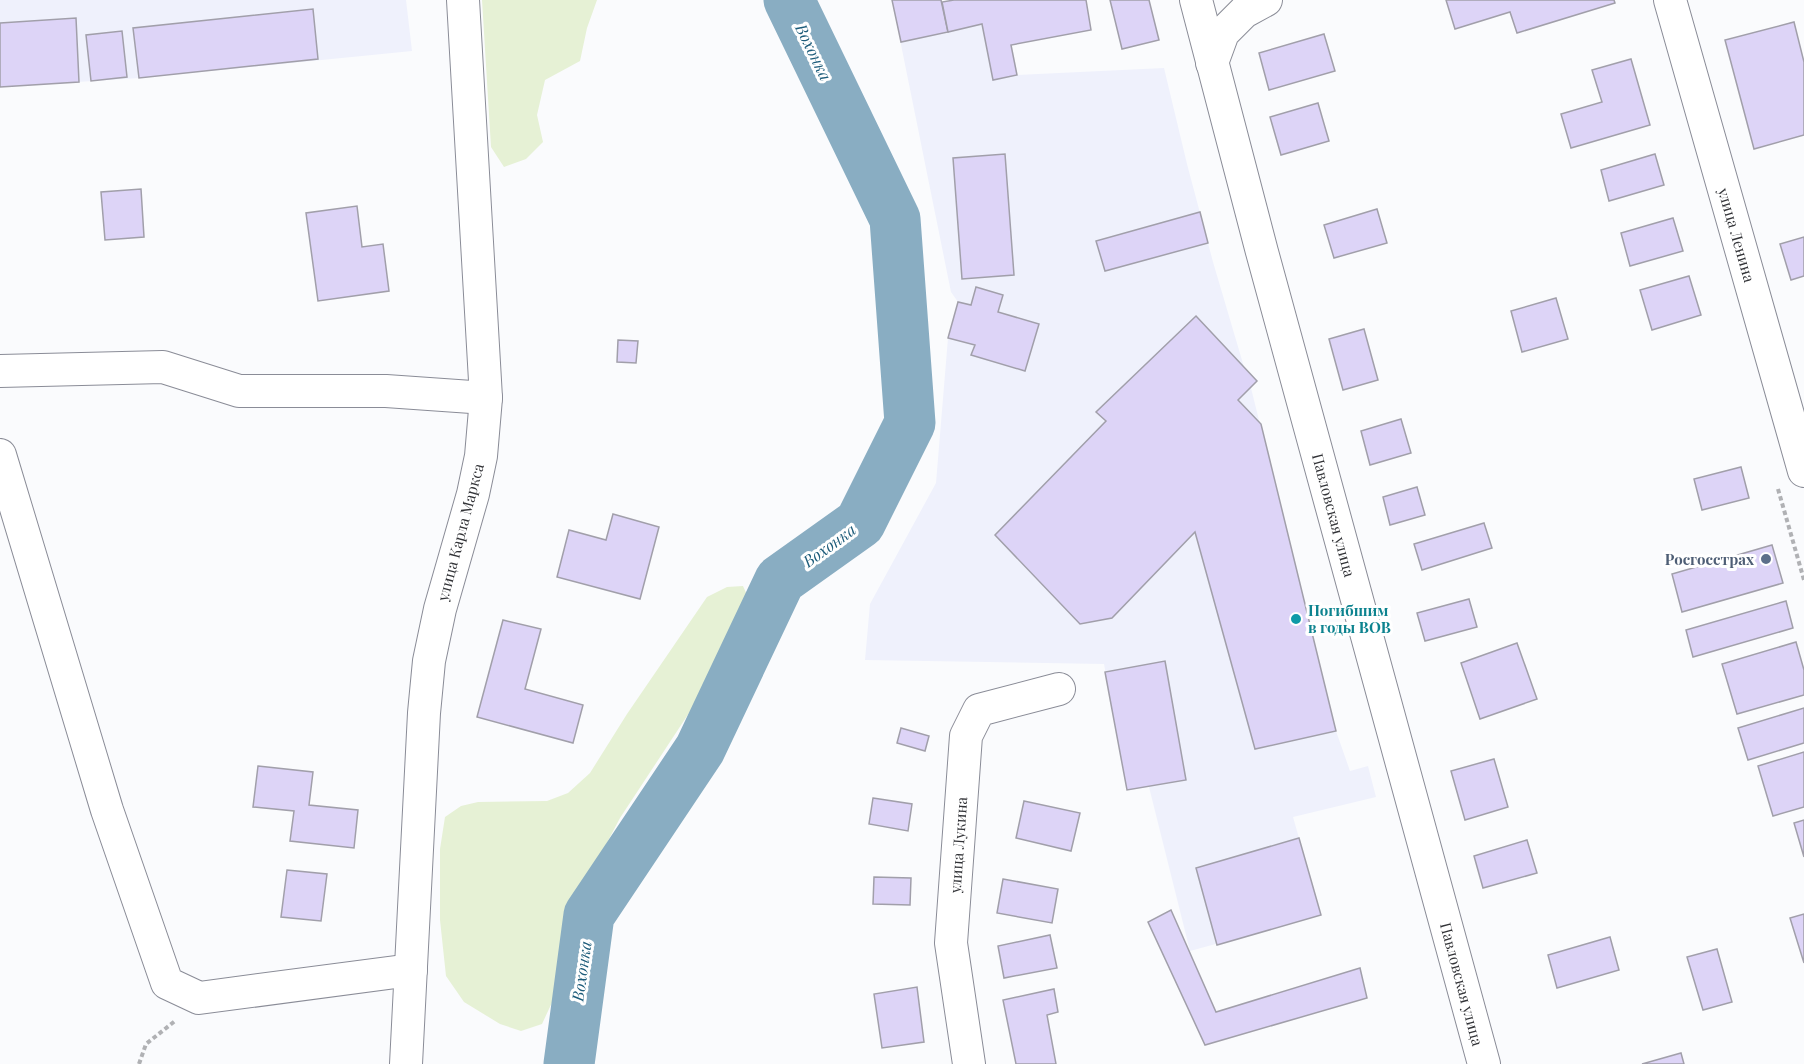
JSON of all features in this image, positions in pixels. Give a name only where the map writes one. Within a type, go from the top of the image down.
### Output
[{"type":"street","name":"улица Карла Маркса","points":[[406,1064],[424,713],[429,661],[440,609],[473,494],[481,456],[486,398],[464,0]]},
{"type":"street","name":"Павловская улица","points":[[1196,0],[1484,1064]]},
{"type":"street","points":[[1212,63],[1223,33],[1244,12],[1266,0]]},
{"type":"street","name":"улица Ленина","points":[[1670,0],[1804,471]]},
{"type":"street","points":[[0,371],[163,367],[239,391],[386,391],[486,398]]},
{"type":"street","points":[[0,455],[107,810],[167,982],[199,998],[411,970]]},
{"type":"street","name":"улица Лукина","points":[[969,1064],[951,943],[966,736],[979,710],[1059,689]]},
{"type":"path","points":[[139,1064],[146,1044],[170,1026],[199,998]]},
{"type":"shaded area","points":[[0,0],[406,0],[412,51],[139,78],[0,87]]},
{"type":"shaded area","points":[[892,0],[941,0],[948,31],[982,24],[993,80],[1017,75],[1164,68],[1213,262],[1244,367],[1257,381],[1251,388],[1336,731],[1350,771],[1368,766],[1376,797],[1293,817],[1321,915],[1190,951],[1149,787],[1127,790],[1104,664],[865,660],[870,604],[936,483],[948,338],[958,302],[951,292]]},
{"type":"green space","points":[[482,0],[597,0],[587,28],[580,61],[545,80],[537,115],[543,142],[526,159],[504,167],[491,147]]},
{"type":"green space","points":[[743,586],[752,606],[710,681],[620,818],[580,894],[562,981],[542,1024],[521,1031],[500,1024],[464,1002],[446,976],[440,920],[440,849],[445,817],[461,806],[478,802],[547,801],[568,793],[590,773],[627,714],[707,597],[727,587]]},
{"type":"building","points":[[892,0],[941,0],[948,32],[901,42]]},
{"type":"building","points":[[954,0],[1086,0],[1091,30],[1011,45],[1017,75],[993,80],[982,24],[948,32],[942,2]]},
{"type":"building","points":[[1110,0],[1149,0],[1159,40],[1122,49]]},
{"type":"building","points":[[1446,0],[1614,0],[1615,3],[1517,33],[1510,12],[1455,29]]},
{"type":"building","points":[[313,9],[318,59],[139,78],[133,28]]},
{"type":"building","points":[[76,18],[79,82],[0,87],[0,23]]},
{"type":"building","points":[[1794,22],[1804,62],[1804,135],[1754,149],[1725,40]]},
{"type":"building","points":[[122,31],[127,77],[91,81],[86,35]]},
{"type":"building","points":[[1324,34],[1335,71],[1269,90],[1259,53]]},
{"type":"building","points":[[1631,59],[1650,125],[1571,148],[1561,114],[1602,102],[1592,70]]},
{"type":"building","points":[[1318,103],[1329,141],[1281,155],[1270,117]]},
{"type":"building","points":[[1005,154],[1014,275],[962,279],[953,158]]},
{"type":"building","points":[[1655,154],[1664,185],[1609,201],[1601,170]]},
{"type":"building","points":[[141,189],[144,237],[105,240],[101,192]]},
{"type":"building","points":[[357,206],[362,247],[383,244],[389,291],[318,301],[306,213]]},
{"type":"building","points":[[1377,209],[1387,243],[1334,258],[1324,225]]},
{"type":"building","points":[[1200,212],[1208,243],[1105,271],[1096,241]]},
{"type":"building","points":[[1673,218],[1683,251],[1630,266],[1621,233]]},
{"type":"building","points":[[1804,237],[1804,276],[1791,280],[1780,244]]},
{"type":"building","points":[[1689,276],[1701,315],[1652,330],[1640,290]]},
{"type":"building","points":[[976,287],[1003,295],[998,312],[1039,324],[1025,371],[971,355],[975,345],[948,338],[958,302],[971,305]]},
{"type":"building","points":[[1556,298],[1568,339],[1522,352],[1511,311]]},
{"type":"building","points":[[1196,316],[1257,381],[1238,400],[1261,424],[1336,731],[1255,749],[1195,532],[1112,618],[1080,624],[995,535],[1106,421],[1096,412]]},
{"type":"building","points":[[1364,329],[1378,380],[1343,390],[1329,339]]},
{"type":"building","points":[[618,340],[638,341],[636,363],[617,362]]},
{"type":"building","points":[[1401,419],[1411,453],[1370,465],[1361,431]]},
{"type":"building","points":[[1741,467],[1749,498],[1702,510],[1694,479]]},
{"type":"building","points":[[1417,487],[1425,515],[1390,525],[1383,497]]},
{"type":"building","points":[[613,514],[659,527],[640,599],[557,577],[569,530],[606,540]]},
{"type":"building","points":[[1484,523],[1492,548],[1422,570],[1414,544]]},
{"type":"building","points":[[1772,545],[1783,583],[1682,612],[1672,574]]},
{"type":"building","points":[[1469,599],[1477,627],[1425,641],[1417,613]]},
{"type":"building","points":[[1786,601],[1793,628],[1693,657],[1686,630]]},
{"type":"building","points":[[503,620],[541,629],[525,689],[583,705],[573,743],[477,717]]},
{"type":"building","points":[[1796,642],[1804,670],[1804,695],[1737,714],[1722,664]]},
{"type":"building","points":[[1517,643],[1537,699],[1480,719],[1461,663]]},
{"type":"building","points":[[1165,661],[1186,780],[1127,790],[1105,672]]},
{"type":"building","points":[[1804,708],[1804,743],[1748,760],[1738,728]]},
{"type":"building","points":[[901,728],[929,736],[925,751],[897,743]]},
{"type":"building","points":[[1804,752],[1804,807],[1773,816],[1758,766]]},
{"type":"building","points":[[1494,759],[1508,807],[1465,820],[1451,771]]},
{"type":"building","points":[[258,766],[313,772],[309,805],[358,810],[354,848],[290,841],[294,811],[253,807]]},
{"type":"building","points":[[873,798],[912,804],[908,831],[869,824]]},
{"type":"building","points":[[1024,801],[1080,813],[1071,851],[1016,838]]},
{"type":"building","points":[[1804,820],[1804,857],[1794,823]]},
{"type":"building","points":[[1299,838],[1321,915],[1217,945],[1196,868]]},
{"type":"building","points":[[1527,840],[1537,873],[1483,888],[1474,856]]},
{"type":"building","points":[[287,870],[327,874],[321,921],[281,917]]},
{"type":"building","points":[[874,877],[911,878],[910,905],[873,904]]},
{"type":"building","points":[[1003,879],[1058,889],[1052,923],[997,913]]},
{"type":"building","points":[[1171,910],[1216,1012],[1360,968],[1367,998],[1205,1045],[1148,922]]},
{"type":"building","points":[[1804,914],[1804,963],[1790,918]]},
{"type":"building","points":[[1050,935],[1057,968],[1004,978],[998,946]]},
{"type":"building","points":[[1610,937],[1619,970],[1557,988],[1548,955]]},
{"type":"building","points":[[1717,949],[1732,1002],[1703,1010],[1687,957]]},
{"type":"building","points":[[917,987],[924,1042],[882,1048],[874,994]]},
{"type":"building","points":[[1054,989],[1058,1012],[1047,1015],[1056,1064],[1016,1064],[1003,1000]]},
{"type":"building","points":[[1681,1053],[1684,1064],[1642,1064]]},
{"type":"waterway","name":"Вохонка","points":[[569,1064],[589,915],[700,749],[780,580],[860,523],[910,423],[895,219],[789,0]]},
{"type":"place","name":"Росгосстрах","points":[[1766,559]]},
{"type":"place","name":"Погибшим в годы ВОВ","points":[[1296,619]]}]
